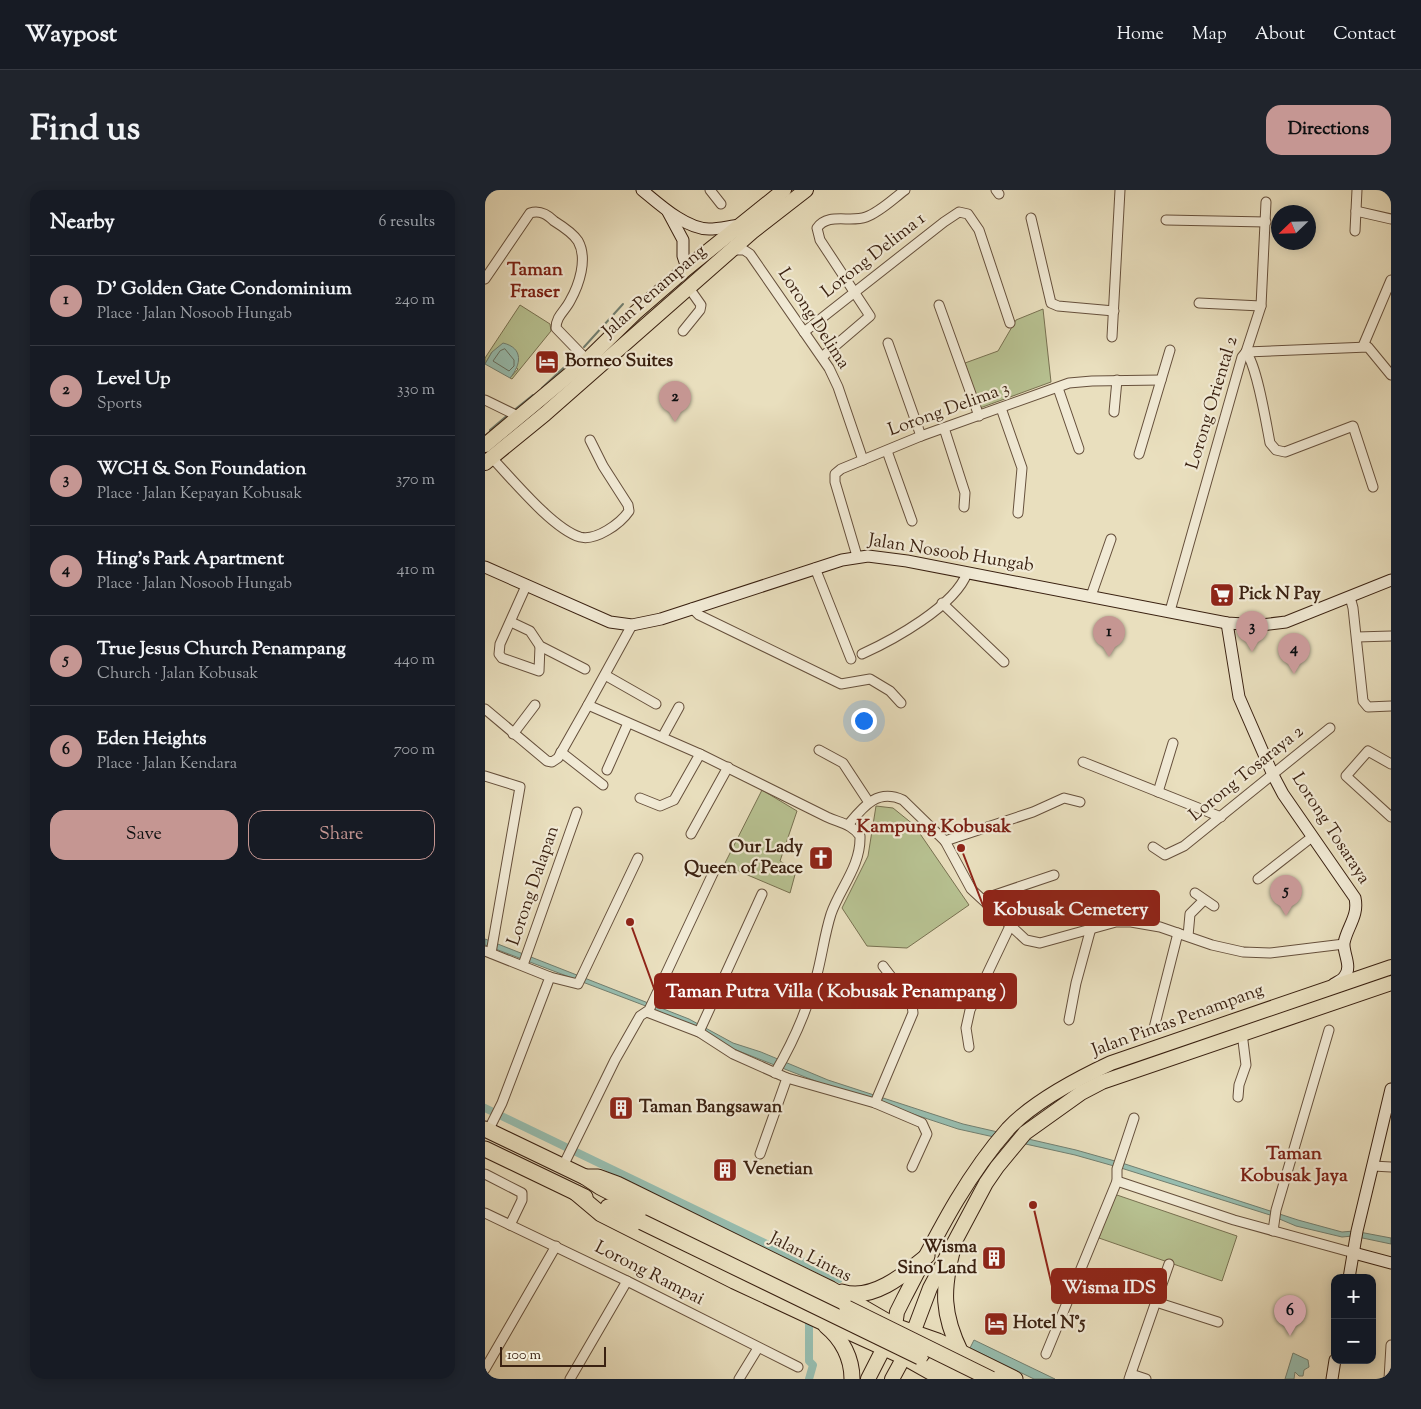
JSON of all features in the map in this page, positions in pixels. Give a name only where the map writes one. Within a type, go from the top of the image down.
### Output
[{"type":"highway","name":"Jalan Lintas","points":[[489,1127],[565,1161],[600,1187],[633,1204],[854,1307]]},
{"type":"highway","points":[[485,1149],[576,1193],[892,1338],[991,1379]]},
{"type":"highway","name":"Jalan Lintas","points":[[585,1177],[598,1177],[617,1184],[831,1288],[854,1307]]},
{"type":"highway","points":[[576,1193],[601,1214],[822,1322],[847,1331],[892,1338],[913,1334],[955,1349],[1015,1379]]},
{"type":"highway","points":[[953,1248],[945,1281],[945,1301],[955,1349]]},
{"type":"highway","points":[[831,1288],[857,1294],[874,1290],[904,1274],[927,1256]]},
{"type":"highway","points":[[847,1331],[864,1331],[873,1326],[875,1322],[871,1313],[854,1307]]},
{"type":"highway","points":[[854,1307],[943,1379]]},
{"type":"highway","points":[[822,1322],[837,1335],[843,1346],[851,1366],[852,1379]]},
{"type":"highway","points":[[892,1338],[904,1357],[964,1379]]},
{"type":"highway","points":[[923,1364],[918,1352],[919,1348],[928,1343],[955,1349]]},
{"type":"main road","points":[[642,190],[668,212],[697,227],[709,229],[746,228]]},
{"type":"main road","name":"Jalan Penampang","points":[[488,461],[732,250],[746,228],[784,190]]},
{"type":"main road","name":"Jalan Penampang","points":[[485,444],[587,360],[621,326],[687,268],[806,190]]},
{"type":"main road","points":[[668,212],[683,240],[683,256],[687,268],[694,274],[703,275]]},
{"type":"main road","points":[[683,240],[688,231],[697,227]]},
{"type":"main road","name":"Jalan Nosoob Hungab","points":[[485,567],[610,622],[632,625],[661,619],[857,556],[898,559],[1227,623],[1261,625],[1286,622],[1391,580]]},
{"type":"main road","name":"Lorong Tosaraya","points":[[1227,623],[1239,697],[1273,774],[1283,794],[1355,898],[1355,915],[1344,944]]},
{"type":"main road","points":[[1329,987],[1345,977],[1348,961],[1344,944]]},
{"type":"main road","points":[[1348,961],[1354,968],[1371,973]]},
{"type":"main road","name":"Jalan Pintas Penampang","points":[[869,1379],[892,1338],[897,1312],[960,1193],[1009,1128],[1055,1094],[1111,1063],[1391,967]]},
{"type":"main road","name":"Jalan Pintas Penampang","points":[[892,1379],[904,1357],[931,1288],[985,1183],[1025,1133],[1060,1107],[1102,1082],[1391,983]]},
{"type":"main road","points":[[1374,988],[1391,992]]},
{"type":"main road","points":[[1350,1274],[1391,1089]]},
{"type":"main road","points":[[1354,1253],[1391,1263]]},
{"type":"main road","points":[[913,1280],[921,1286],[931,1288]]},
{"type":"main road","points":[[1332,1379],[1334,1364]]},
{"type":"street","points":[[710,190],[721,204]]},
{"type":"street","points":[[822,357],[870,316],[856,291],[817,232],[820,223],[867,217],[905,190]]},
{"type":"street","points":[[1112,336],[1120,190]]},
{"type":"street","points":[[1355,231],[1357,190]]},
{"type":"street","name":"Lorong Oriental 2","points":[[1170,611],[1242,357],[1246,352],[1261,306],[1266,202]]},
{"type":"street","points":[[1356,210],[1391,219]]},
{"type":"street","points":[[485,279],[530,214],[535,212],[545,214],[563,227],[578,241],[582,267],[577,287],[570,303],[556,321],[556,328],[587,360]]},
{"type":"street","name":"Lorong Delima 1","points":[[804,332],[953,215],[964,212],[975,221],[979,230],[1010,323]]},
{"type":"street","points":[[1031,218],[1051,303],[1058,306],[1114,311]]},
{"type":"street","points":[[1166,220],[1266,222]]},
{"type":"street","points":[[746,228],[750,254]]},
{"type":"street","points":[[732,250],[744,250],[750,254]]},
{"type":"street","name":"Lorong Delima","points":[[750,254],[822,357],[838,388],[863,460]]},
{"type":"street","points":[[1363,346],[1391,280]]},
{"type":"street","points":[[683,331],[700,310],[701,305],[689,288]]},
{"type":"street","points":[[1199,303],[1261,306]]},
{"type":"street","points":[[939,305],[979,416]]},
{"type":"street","points":[[888,343],[921,436]]},
{"type":"street","points":[[1246,352],[1363,346],[1373,351],[1391,375]]},
{"type":"street","points":[[1139,454],[1170,350]]},
{"type":"street","points":[[1246,352],[1252,359],[1270,443],[1276,450],[1285,452],[1353,426],[1373,487]]},
{"type":"street","points":[[1113,412],[1117,380]]},
{"type":"street","name":"Lorong Delima 3","points":[[857,556],[835,482],[838,471],[921,436],[1082,381],[1161,380]]},
{"type":"street","points":[[1058,388],[1079,449]]},
{"type":"street","points":[[485,400],[520,417]]},
{"type":"street","points":[[1001,408],[1022,468],[1018,513]]},
{"type":"street","points":[[943,428],[965,493],[964,507]]},
{"type":"street","points":[[488,461],[547,515],[571,532],[586,538],[603,532],[621,521],[629,511],[628,505],[603,466],[590,440]]},
{"type":"street","points":[[887,451],[912,521]]},
{"type":"street","points":[[1091,596],[1111,539]]},
{"type":"street","points":[[815,568],[851,659]]},
{"type":"street","points":[[862,654],[894,640],[942,603],[963,583],[967,572]]},
{"type":"street","points":[[525,586],[499,651],[502,658],[539,671],[540,646]]},
{"type":"street","points":[[1350,597],[1357,637],[1364,705],[1391,706]]},
{"type":"street","points":[[942,603],[1004,662]]},
{"type":"street","points":[[692,608],[699,616],[834,681],[847,684],[869,679],[890,691],[901,703]]},
{"type":"street","points":[[511,622],[530,631],[540,646],[585,669]]},
{"type":"street","points":[[485,709],[547,761],[552,762],[561,752],[632,625]]},
{"type":"street","points":[[1357,637],[1391,636]]},
{"type":"street","points":[[605,675],[655,704]]},
{"type":"street","points":[[513,734],[535,705]]},
{"type":"street","points":[[588,705],[663,736],[827,817],[855,828],[860,836],[858,857],[833,908],[823,940],[817,976],[807,1004],[776,1070]]},
{"type":"street","points":[[663,736],[679,707]]},
{"type":"street","points":[[607,770],[628,723]]},
{"type":"street","name":"Lorong Tosaraya 2","points":[[1153,847],[1165,855],[1184,846],[1330,728]]},
{"type":"street","points":[[1158,792],[1173,743]]},
{"type":"street","points":[[819,750],[843,763],[868,801]]},
{"type":"street","points":[[1391,764],[1368,751],[1346,776],[1391,817]]},
{"type":"street","points":[[561,752],[603,785]]},
{"type":"street","points":[[640,798],[661,806],[674,800],[700,754]]},
{"type":"street","points":[[1083,762],[1221,817]]},
{"type":"street","points":[[691,834],[728,767]]},
{"type":"street","points":[[485,776],[520,787],[490,949],[523,965]]},
{"type":"street","points":[[848,825],[868,801],[879,796],[894,796],[903,800],[945,842],[971,889],[1026,940],[1040,942],[1116,922],[1131,922],[1160,927],[1243,952],[1270,953],[1344,944]]},
{"type":"street","points":[[945,842],[1033,812],[1064,798],[1080,802]]},
{"type":"street","name":"Lorong Dalapan","points":[[577,812],[523,965],[550,977],[578,984],[588,967],[638,858]]},
{"type":"street","points":[[1258,879],[1312,836]]},
{"type":"street","points":[[565,1161],[615,1060],[640,1016],[648,1011],[715,869]]},
{"type":"street","points":[[983,899],[1054,875]]},
{"type":"street","points":[[1195,893],[1214,906]]},
{"type":"street","points":[[699,1032],[762,894]]},
{"type":"street","points":[[1154,1028],[1191,914],[1203,900]]},
{"type":"street","points":[[969,1047],[966,1028],[970,1010],[1010,926]]},
{"type":"street","points":[[1069,1020],[1091,928]]},
{"type":"street","points":[[877,1100],[913,1013],[912,1004],[883,966]]},
{"type":"street","points":[[489,1127],[501,1103],[550,977]]},
{"type":"street","points":[[648,1011],[699,1032],[733,1054],[776,1070],[787,1078],[877,1100],[922,1123],[926,1128],[927,1134],[912,1167]]},
{"type":"street","points":[[1273,1231],[1275,1215],[1329,1030]]},
{"type":"street","points":[[1238,1097],[1239,1085],[1246,1065],[1242,1033]]},
{"type":"street","points":[[760,1154],[787,1078]]},
{"type":"street","points":[[1046,1354],[1117,1180],[1118,1165],[1134,1118]]},
{"type":"street","points":[[485,1154],[525,1168]]},
{"type":"street","points":[[1373,1166],[1391,1167]]},
{"type":"street","points":[[485,1174],[522,1193],[522,1200],[510,1225]]},
{"type":"street","points":[[1117,1180],[1234,1220],[1354,1253]]},
{"type":"street","name":"Lorong Rampai","points":[[485,1213],[556,1246],[798,1367]]},
{"type":"street","points":[[485,1369],[556,1246]]},
{"type":"street","points":[[1146,1379],[1130,1376],[1169,1264]]},
{"type":"street","points":[[570,1379],[627,1281]]},
{"type":"street","points":[[1156,1302],[1218,1322]]},
{"type":"street","points":[[1389,1379],[1391,1345]]},
{"type":"street","points":[[739,1379],[758,1348]]},
{"type":"shaded area","points":[[520,305],[550,324],[551,331],[512,379],[510,378],[518,369],[492,352],[485,364],[485,358]]},
{"type":"shaded area","points":[[1043,309],[1051,382],[980,408],[965,363],[998,351],[1016,320]]},
{"type":"shaded area","points":[[762,790],[797,811],[780,861],[796,871],[790,893],[724,865]]},
{"type":"shaded area","points":[[876,806],[893,808],[914,825],[969,905],[907,948],[867,946],[842,908],[868,856]]},
{"type":"shaded area","points":[[1114,1194],[1237,1236],[1222,1281],[1099,1238]]},
{"type":"water","points":[[503,343],[515,349],[519,358],[517,368],[510,378],[485,364],[492,352]]},
{"type":"water","points":[[485,939],[689,1019],[733,1043],[761,1052],[828,1080],[963,1124],[1076,1150],[1122,1163],[1298,1220],[1342,1232],[1354,1231],[1391,1238],[1391,1244],[1353,1236],[1342,1237],[1296,1226],[1270,1215],[1121,1168],[1075,1155],[958,1129],[823,1084],[731,1048],[687,1024],[651,1008],[485,945]]},
{"type":"water","points":[[974,1340],[1055,1379],[1034,1379],[970,1348]]},
{"type":"water","points":[[1293,1353],[1308,1360],[1309,1367],[1304,1370],[1303,1376],[1299,1376],[1295,1372],[1294,1379],[1285,1379]]},
{"type":"waterway","points":[[584,347],[623,304]]},
{"type":"waterway","points":[[542,388],[574,358]]},
{"type":"waterway","points":[[513,411],[533,395]]},
{"type":"waterway","points":[[490,430],[509,414]]},
{"type":"waterway","points":[[485,1108],[839,1279]]},
{"type":"waterway","points":[[809,1324],[809,1361],[813,1365],[809,1379]]},
{"type":"place","name":"Borneo Suites","points":[[547,362]]},
{"type":"place","name":"Level Up","points":[[675,422]]},
{"type":"place","name":"Pick N Pay","points":[[1222,595]]},
{"type":"place","name":"WCH & Son Foundation","points":[[1252,652]]},
{"type":"place","name":"D' Golden Gate Condominium","points":[[1109,657]]},
{"type":"place","name":"Hing's Park Apartment","points":[[1294,674]]},
{"type":"place","name":"Kobusak Cemetery","points":[[961,848]]},
{"type":"place","name":"Our Lady Queen of Peace","points":[[821,858]]},
{"type":"place","name":"True Jesus Church Penampang","points":[[1286,916]]},
{"type":"place","name":"Taman Putra Villa ( Kobusak Penampang )","points":[[630,922]]},
{"type":"place","name":"Taman Bangsawan","points":[[621,1108]]},
{"type":"place","name":"Venetian","points":[[725,1170]]},
{"type":"place","name":"Wisma IDS","points":[[1033,1205]]},
{"type":"place","name":"Wisma Sino Land","points":[[994,1258]]},
{"type":"place","name":"Hotel N°5","points":[[996,1324]]},
{"type":"place","name":"Eden Heights","points":[[1290,1336]]},
{"type":"district","name":"Taman Fraser","points":[[535,281]]},
{"type":"district","name":"Kampung Kobusak","points":[[934,827]]},
{"type":"district","name":"Taman Kobusak Jaya","points":[[1294,1165]]}]
